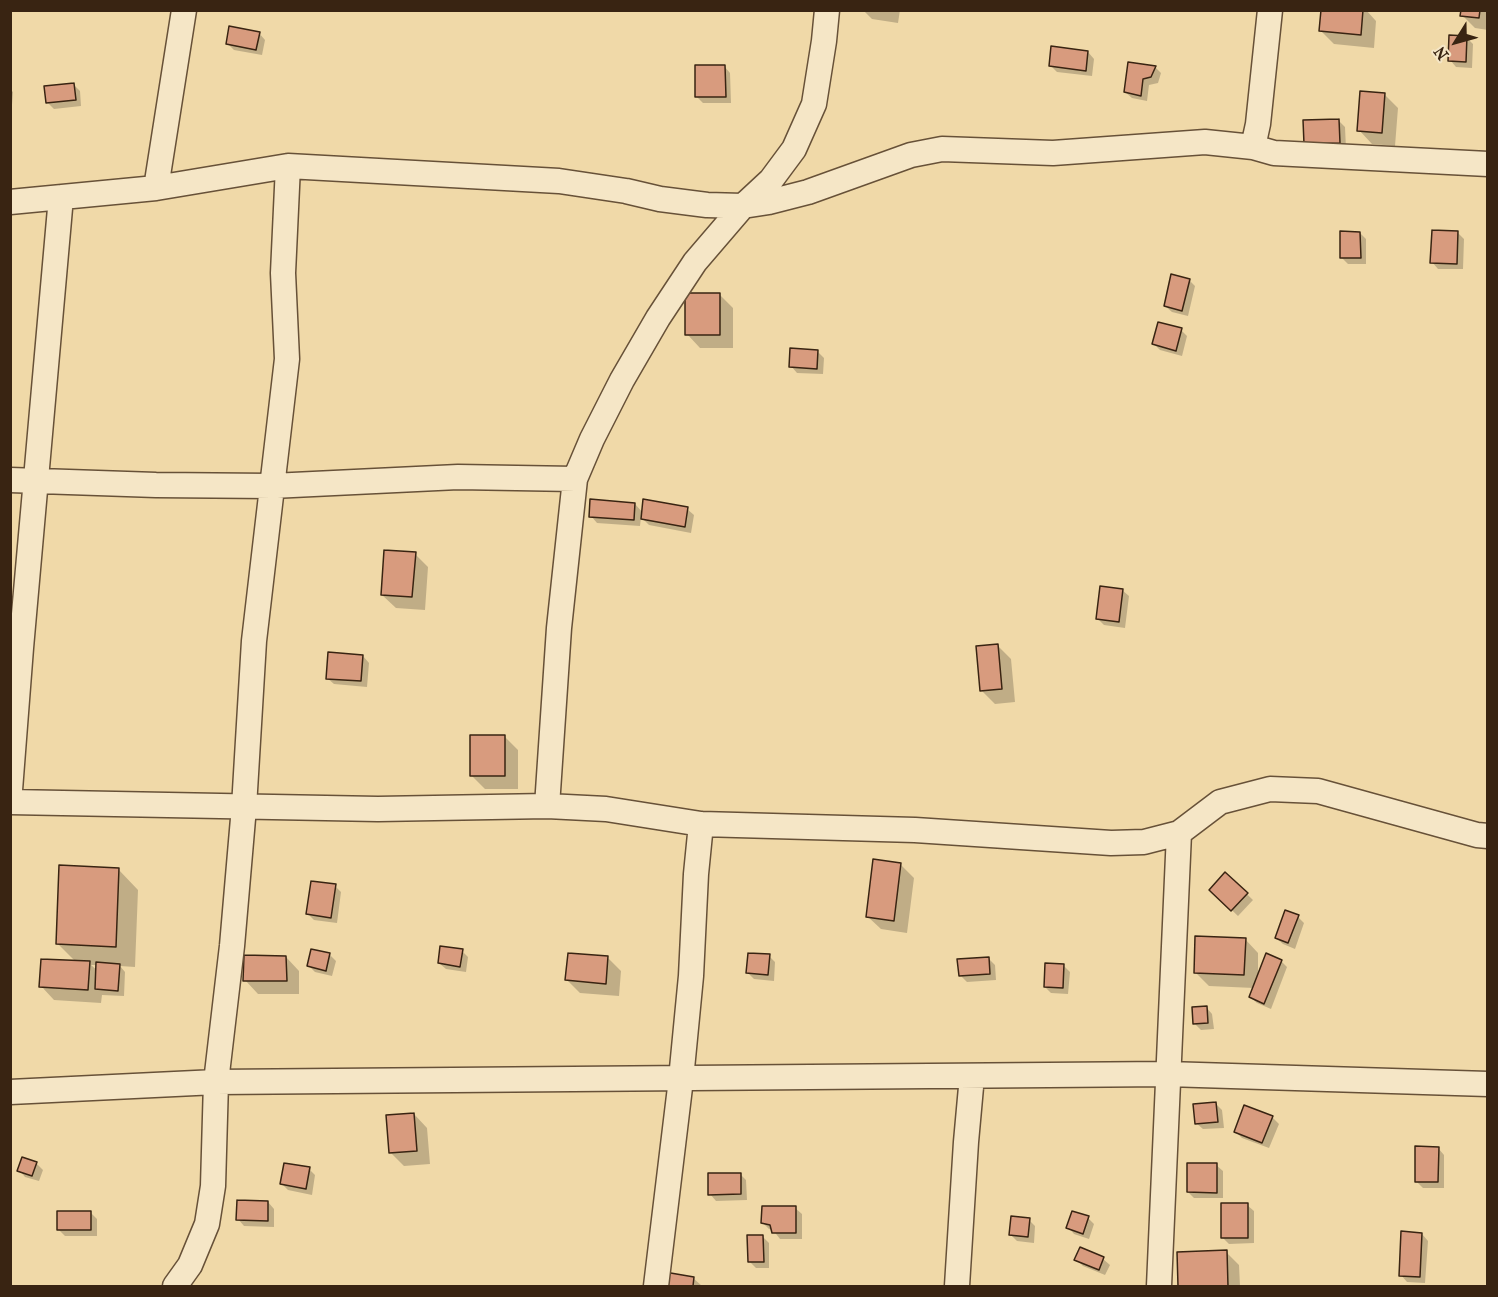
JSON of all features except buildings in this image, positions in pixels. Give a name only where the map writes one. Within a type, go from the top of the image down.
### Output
[{"type":"street","points":[[156,188],[184,10]]},
{"type":"street","points":[[547,806],[559,628],[575,479],[617,390],[658,318],[695,262],[743,206],[771,180],[794,149],[814,104],[827,10]]},
{"type":"street","points":[[1253,147],[1258,124],[1270,10]]},
{"type":"street","points":[[10,202],[156,188],[288,166],[558,181],[626,190],[660,199],[707,205],[743,206],[808,192],[911,155],[942,149],[1053,153],[1205,142],[1253,147],[1274,153],[1488,164]]},
{"type":"street","points":[[175,1287],[190,1265],[207,1224],[213,1186],[216,1082],[244,807],[254,641],[287,359],[283,273],[288,166]]},
{"type":"street","points":[[10,790],[61,197]]},
{"type":"street","points":[[10,480],[272,486],[458,477],[575,479]]},
{"type":"street","points":[[10,802],[378,809],[547,806],[606,809],[701,824],[915,830],[1111,843],[1144,842],[1179,833],[1220,802],[1270,789],[1318,791],[1488,836]]},
{"type":"street","points":[[656,1287],[681,1079],[691,976],[701,824]]},
{"type":"street","points":[[1159,1287],[1179,833]]},
{"type":"street","points":[[10,1092],[216,1082],[1167,1074],[1488,1084]]},
{"type":"street","points":[[957,1287],[972,1076]]}]
